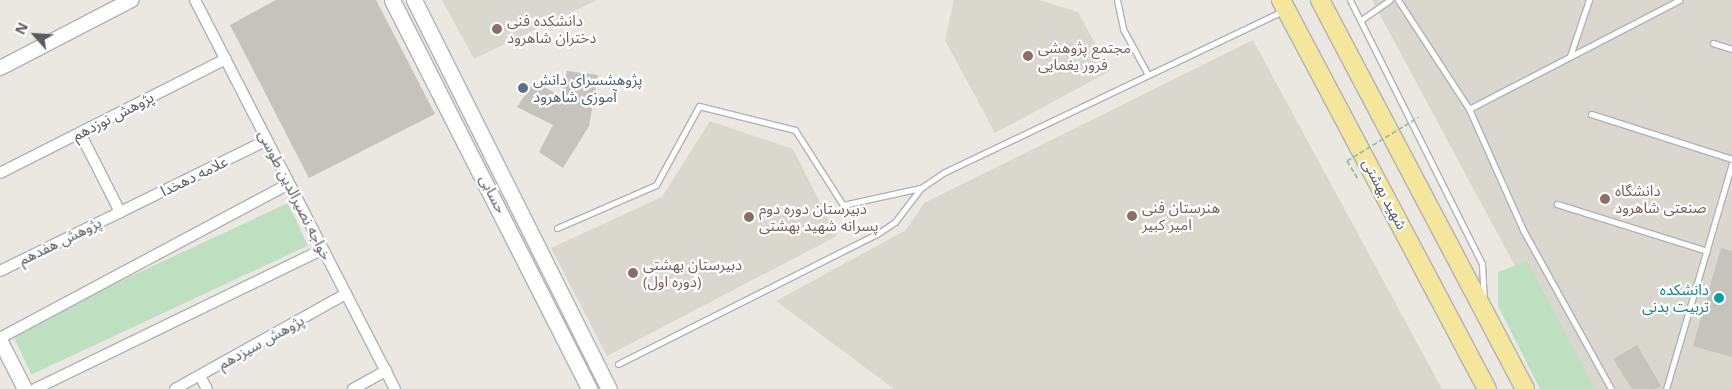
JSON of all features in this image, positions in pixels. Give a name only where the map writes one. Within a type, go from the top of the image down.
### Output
[{"type":"highway","points":[[1320,0],[1525,389]]},
{"type":"highway","name":"شهید بهشتی","points":[[1284,5],[1487,389]]},
{"type":"main road","name":"حسابی","points":[[392,0],[590,389]]},
{"type":"main road","name":"حسابی","points":[[414,0],[603,387]]},
{"type":"street","points":[[0,68],[131,0]]},
{"type":"street","name":"خواجه نصیرالدین طوسی","points":[[195,0],[395,389]]},
{"type":"street","name":"پژوهش نوزدهم","points":[[0,172],[226,59]]},
{"type":"street","points":[[80,133],[120,212]]},
{"type":"street","name":"علامه دهخدا","points":[[120,212],[267,140]]},
{"type":"street","points":[[26,389],[0,339],[289,184]]},
{"type":"street","name":"پژوهش هفدهم","points":[[0,271],[120,212]]},
{"type":"street","points":[[35,389],[323,249]]},
{"type":"street","name":"پژوهش سیزدهم","points":[[175,389],[346,294]]},
{"type":"street","points":[[353,389],[386,371]]},
{"type":"street","points":[[200,376],[207,389]]},
{"type":"lane","points":[[1117,0],[1123,28],[1148,73]]},
{"type":"lane","points":[[1350,0],[1482,264],[1485,312]]},
{"type":"lane","points":[[1361,20],[1390,0]]},
{"type":"lane","points":[[1398,0],[1469,109],[1523,230],[1611,389]]},
{"type":"lane","points":[[1570,56],[1588,0]]},
{"type":"lane","points":[[1469,109],[1679,0]]},
{"type":"lane","points":[[557,228],[656,184],[699,106],[795,130],[843,206],[921,188],[1284,5]]},
{"type":"lane","points":[[1713,43],[1732,49]]},
{"type":"lane","points":[[1590,114],[1732,159]]},
{"type":"lane","points":[[1666,389],[1732,164]]},
{"type":"lane","points":[[618,364],[878,234],[895,222],[921,188]]},
{"type":"lane","points":[[1557,204],[1707,251]]},
{"type":"path","points":[[1357,180],[1347,161],[1419,117]]},
{"type":"shaded area","name":"دانشکده فنی دختران شاهرود","points":[[442,0],[597,0],[474,59]]},
{"type":"shaded area","name":"مجتمع پژوهشی فرور یغمایی","points":[[954,0],[1039,0],[1078,12],[1110,71],[995,133],[945,40]]},
{"type":"shaded area","name":"دانشگاه صنعتی شاهرود","points":[[1372,0],[1732,0],[1732,389],[1581,389]]},
{"type":"shaded area","name":"هنرستان فنی امیر کبیر","points":[[1253,40],[1442,389],[894,389],[776,301],[906,230],[924,203]]},
{"type":"shaded area","points":[[710,121],[793,149],[837,236],[607,356],[551,248],[662,197]]},
{"type":"green space","points":[[288,203],[308,246],[31,374],[12,332]]},
{"type":"green space","points":[[1527,261],[1595,389],[1540,389],[1498,306],[1498,272]]},
{"type":"building","points":[[276,0],[376,0],[435,114],[309,178],[230,25]]},
{"type":"building","points":[[567,71],[598,75],[589,126],[563,168],[539,152],[553,125],[517,107],[534,82],[561,96]]},
{"type":"building","name":"دانشکده تربیت بدنی","points":[[1721,248],[1732,251],[1732,357],[1693,346]]},
{"type":"building","points":[[1637,345],[1661,386],[1655,389],[1632,389],[1613,359]]},
{"type":"place","name":"دانشکده فنی دختران شاهرود","points":[[497,29]]},
{"type":"place","name":"مجتمع پژوهشی فرور یغمایی","points":[[1028,56]]},
{"type":"place","name":"پژوهشسرای دانش آموزی شاهرود","points":[[523,88]]},
{"type":"place","name":"دانشگاه صنعتی شاهرود","points":[[1605,199]]},
{"type":"place","name":"هنرستان فنی امیر کبیر","points":[[1132,216]]},
{"type":"place","name":"دبیرستان دوره دوم پسرانه شهید بهشتی","points":[[749,217]]},
{"type":"place","name":"دبیرستان بهشتی (دوره اول)","points":[[633,273]]},
{"type":"place","name":"دانشکده تربیت بدنی","points":[[1719,298]]}]
